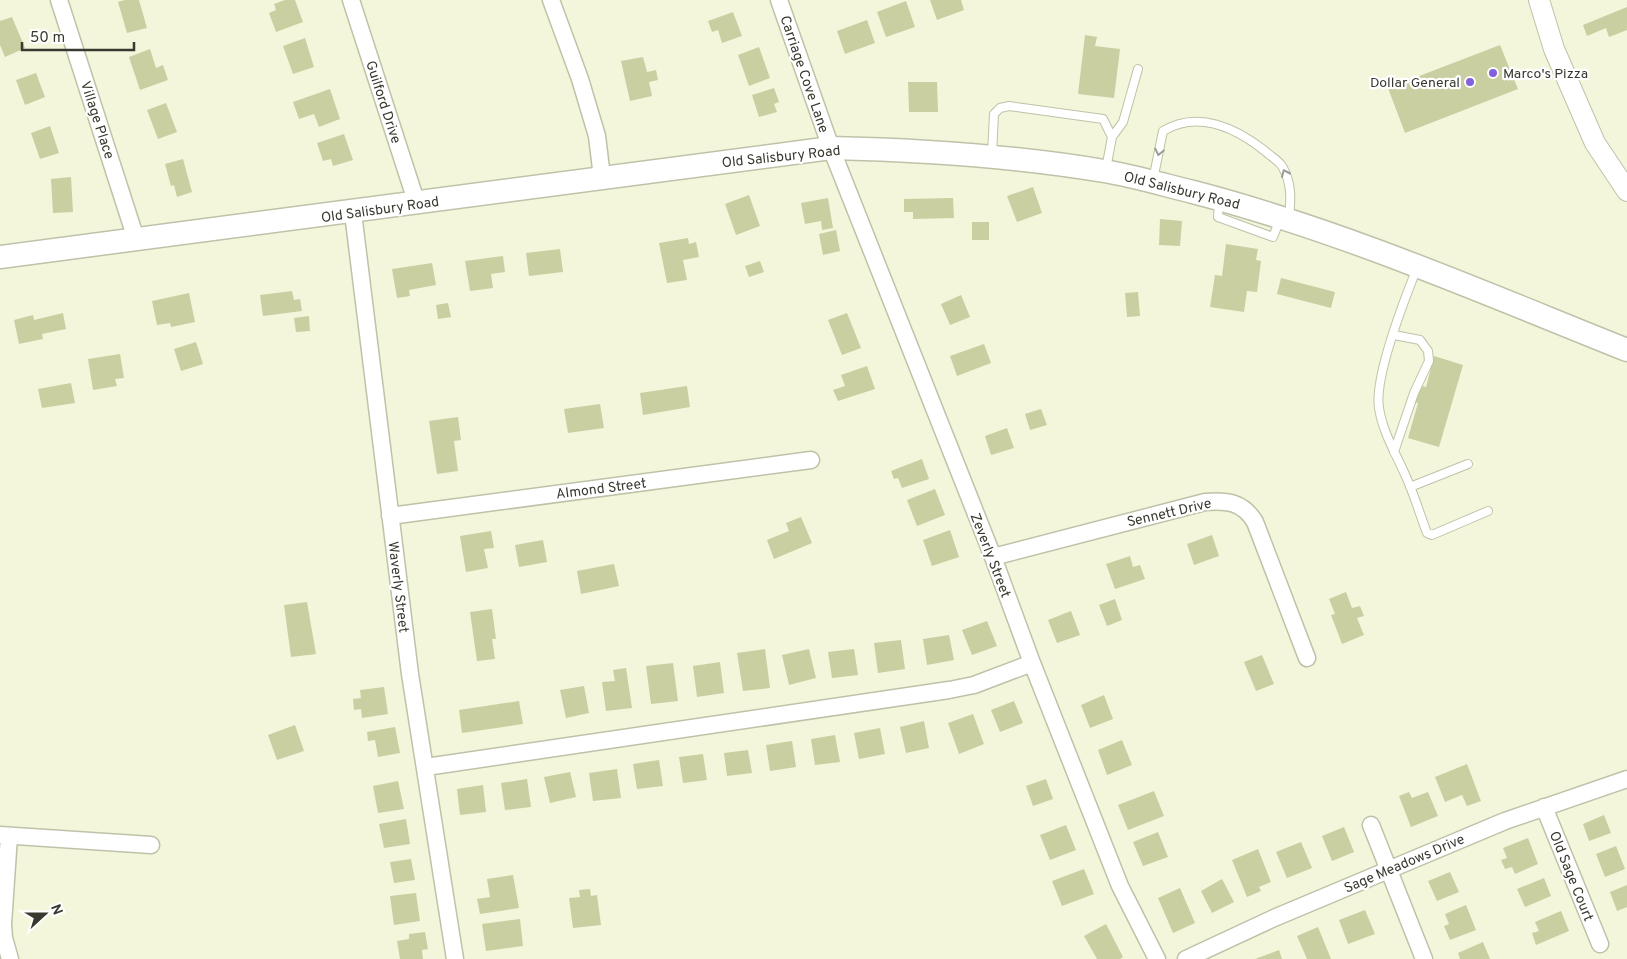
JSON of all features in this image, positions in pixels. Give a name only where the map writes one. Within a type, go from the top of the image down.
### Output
[{"type":"main road","name":"Old Salisbury Road","points":[[0,257],[417,204],[831,148],[900,149],[992,156],[1106,172],[1219,199],[1284,219],[1418,266],[1627,350]]},
{"type":"street","name":"Village Place","points":[[59,0],[136,239]]},
{"type":"street","name":"Guilford Drive","points":[[351,0],[417,204]]},
{"type":"street","points":[[551,0],[580,79],[597,136],[602,178]]},
{"type":"street","points":[[1539,0],[1554,49],[1595,144],[1627,191]]},
{"type":"street","name":"Carriage Cove Lane","points":[[782,1],[831,148]]},
{"type":"street","name":"Zeverly Street","points":[[831,148],[1120,886],[1157,959]]},
{"type":"street","name":"Waverly Street","points":[[353,212],[410,674],[455,959]]},
{"type":"street","name":"Almond Street","points":[[390,516],[811,460]]},
{"type":"street","name":"Sennett Drive","points":[[993,558],[1205,502],[1221,500],[1235,503],[1249,512],[1255,522],[1307,658]]},
{"type":"street","points":[[426,767],[949,690],[974,685],[1032,663]]},
{"type":"street","name":"Sage Meadows Drive","points":[[1186,959],[1274,918],[1505,821],[1627,779]]},
{"type":"street","name":"Old Sage Court","points":[[1544,808],[1600,944]]},
{"type":"street","points":[[1370,825],[1424,959]]},
{"type":"street","points":[[10,959],[4,938],[3,924],[5,836],[150,845]]},
{"type":"lane","points":[[1106,172],[1112,137],[1123,122],[1138,69]]},
{"type":"lane","points":[[992,156],[994,114],[1000,108],[1009,106],[1103,119],[1112,137]]},
{"type":"lane","points":[[1152,182],[1163,131],[1191,121],[1221,124],[1242,136],[1281,164],[1290,185],[1284,219]]},
{"type":"lane","points":[[1418,266],[1383,371],[1379,406],[1387,440],[1410,487],[1426,533],[1432,535],[1488,511]]},
{"type":"lane","points":[[1394,335],[1420,340],[1428,351],[1429,361],[1414,393],[1394,452]]},
{"type":"lane","points":[[1410,487],[1468,464]]},
{"type":"building","points":[[139,0],[147,28],[127,33],[118,2]]},
{"type":"building","points":[[285,0],[295,0],[303,22],[276,32],[269,13],[276,10],[274,4]]},
{"type":"building","points":[[930,0],[961,0],[964,10],[937,20]]},
{"type":"building","points":[[906,1],[915,27],[886,37],[877,12]]},
{"type":"building","points":[[1627,7],[1627,30],[1609,37],[1606,28],[1587,36],[1583,25]]},
{"type":"building","points":[[733,12],[742,36],[722,43],[718,30],[712,32],[708,21]]},
{"type":"building","points":[[12,17],[25,48],[5,57],[0,45],[0,21]]},
{"type":"building","points":[[867,20],[875,43],[845,54],[837,31]]},
{"type":"building","points":[[1085,35],[1097,37],[1095,46],[1120,49],[1114,98],[1078,94]]},
{"type":"building","points":[[305,38],[314,67],[293,74],[283,46]]},
{"type":"building","points":[[1500,45],[1518,89],[1405,133],[1388,88]]},
{"type":"building","points":[[759,47],[770,78],[749,86],[738,55]]},
{"type":"building","points":[[150,49],[156,68],[163,65],[168,80],[140,90],[129,57]]},
{"type":"building","points":[[643,57],[647,72],[656,70],[658,80],[649,82],[652,96],[630,101],[621,61]]},
{"type":"building","points":[[36,73],[45,97],[25,105],[16,80]]},
{"type":"building","points":[[908,82],[937,82],[938,112],[909,112]]},
{"type":"building","points":[[774,88],[779,102],[774,104],[777,112],[759,117],[752,95]]},
{"type":"building","points":[[330,89],[340,119],[319,127],[314,114],[299,119],[293,102]]},
{"type":"building","points":[[166,103],[177,132],[158,139],[147,110]]},
{"type":"building","points":[[50,126],[59,153],[40,159],[31,133]]},
{"type":"building","points":[[344,134],[353,160],[333,166],[331,159],[323,161],[317,143]]},
{"type":"building","points":[[183,159],[192,192],[177,197],[174,185],[171,186],[165,164]]},
{"type":"building","points":[[71,177],[73,212],[53,213],[51,179]]},
{"type":"building","points":[[1033,187],[1042,213],[1017,222],[1007,196]]},
{"type":"building","points":[[749,195],[760,226],[736,235],[725,204]]},
{"type":"building","points":[[828,198],[833,228],[822,230],[821,221],[805,224],[801,203]]},
{"type":"building","points":[[953,198],[954,218],[913,219],[913,212],[904,212],[904,199]]},
{"type":"building","points":[[1160,219],[1182,221],[1180,246],[1159,245]]},
{"type":"building","points":[[972,222],[989,222],[989,240],[972,240]]},
{"type":"building","points":[[836,230],[840,251],[823,255],[819,234]]},
{"type":"building","points":[[688,238],[689,244],[696,242],[699,257],[683,260],[687,280],[667,283],[659,243]]},
{"type":"building","points":[[1226,244],[1258,249],[1256,260],[1261,261],[1257,292],[1247,291],[1244,312],[1210,307],[1215,275],[1222,276]]},
{"type":"building","points":[[560,249],[563,272],[529,276],[526,253]]},
{"type":"building","points":[[503,256],[505,272],[491,274],[493,288],[470,291],[465,261]]},
{"type":"building","points":[[760,261],[764,272],[749,277],[745,266]]},
{"type":"building","points":[[432,263],[436,285],[409,290],[410,296],[397,298],[392,269]]},
{"type":"building","points":[[1281,278],[1335,292],[1331,308],[1277,294]]},
{"type":"building","points":[[292,291],[294,300],[300,299],[302,311],[263,316],[260,295]]},
{"type":"building","points":[[1138,292],[1140,316],[1127,317],[1125,293]]},
{"type":"building","points":[[189,293],[195,322],[171,327],[170,323],[157,325],[152,301]]},
{"type":"building","points":[[961,295],[970,317],[950,325],[941,304]]},
{"type":"building","points":[[448,303],[451,317],[438,319],[436,305]]},
{"type":"building","points":[[63,313],[66,329],[42,334],[43,339],[19,344],[14,320],[33,315],[34,320]]},
{"type":"building","points":[[847,313],[861,348],[842,355],[828,320]]},
{"type":"building","points":[[309,316],[310,331],[296,332],[294,318]]},
{"type":"building","points":[[196,342],[203,364],[181,371],[174,349]]},
{"type":"building","points":[[984,344],[991,363],[957,376],[950,356]]},
{"type":"building","points":[[120,354],[124,378],[115,379],[117,386],[93,390],[88,359]]},
{"type":"building","points":[[1434,356],[1463,365],[1439,447],[1408,438],[1418,403],[1414,402],[1419,385],[1426,387]]},
{"type":"building","points":[[867,366],[875,389],[838,401],[833,390],[845,386],[841,375]]},
{"type":"building","points":[[71,383],[75,403],[42,408],[38,389]]},
{"type":"building","points":[[687,386],[690,407],[643,415],[640,393]]},
{"type":"building","points":[[600,404],[604,428],[568,433],[564,409]]},
{"type":"building","points":[[1041,409],[1047,425],[1030,430],[1025,414]]},
{"type":"building","points":[[458,417],[461,440],[454,441],[458,471],[437,474],[429,421]]},
{"type":"building","points":[[1007,428],[1014,448],[991,455],[985,436]]},
{"type":"building","points":[[922,459],[929,479],[902,488],[898,478],[894,479],[891,471]]},
{"type":"building","points":[[935,489],[945,515],[917,526],[907,500]]},
{"type":"building","points":[[801,517],[812,543],[774,559],[767,540],[789,531],[786,523]]},
{"type":"building","points":[[950,530],[959,557],[932,566],[923,540]]},
{"type":"building","points":[[491,531],[494,548],[484,549],[488,568],[466,572],[460,536]]},
{"type":"building","points":[[1212,535],[1219,556],[1194,565],[1187,544]]},
{"type":"building","points":[[543,540],[547,562],[519,567],[515,545]]},
{"type":"building","points":[[1130,556],[1133,567],[1140,565],[1145,579],[1115,589],[1106,564]]},
{"type":"building","points":[[614,564],[619,586],[581,594],[577,571]]},
{"type":"building","points":[[1346,592],[1352,608],[1360,606],[1364,616],[1357,618],[1364,635],[1342,644],[1331,615],[1335,614],[1329,599]]},
{"type":"building","points":[[1115,599],[1122,620],[1107,626],[1099,605]]},
{"type":"building","points":[[307,602],[316,654],[291,657],[284,605]]},
{"type":"building","points":[[492,609],[496,639],[492,639],[495,659],[477,661],[470,612]]},
{"type":"building","points":[[1071,611],[1080,635],[1057,643],[1048,620]]},
{"type":"building","points":[[987,621],[997,646],[972,655],[962,630]]},
{"type":"building","points":[[949,635],[954,660],[927,665],[923,639]]},
{"type":"building","points":[[901,640],[905,669],[878,673],[874,643]]},
{"type":"building","points":[[765,649],[770,688],[743,691],[737,653]]},
{"type":"building","points":[[809,649],[816,678],[789,685],[782,655]]},
{"type":"building","points":[[854,649],[858,675],[832,678],[828,652]]},
{"type":"building","points":[[1262,655],[1274,684],[1256,691],[1244,662]]},
{"type":"building","points":[[720,662],[724,693],[697,697],[693,666]]},
{"type":"building","points":[[673,663],[678,701],[651,704],[646,666]]},
{"type":"building","points":[[626,668],[632,708],[606,711],[602,682],[615,681],[613,670]]},
{"type":"building","points":[[584,686],[589,713],[566,718],[560,690]]},
{"type":"building","points":[[384,687],[388,714],[362,718],[361,709],[354,710],[353,699],[361,698],[360,690]]},
{"type":"building","points":[[1104,695],[1113,719],[1090,728],[1081,705]]},
{"type":"building","points":[[519,701],[523,724],[462,733],[459,710]]},
{"type":"building","points":[[1014,701],[1023,723],[1000,732],[991,710]]},
{"type":"building","points":[[973,714],[984,744],[959,754],[948,723]]},
{"type":"building","points":[[924,721],[929,748],[906,753],[900,727]]},
{"type":"building","points":[[295,725],[304,751],[277,760],[268,735]]},
{"type":"building","points":[[395,727],[400,753],[378,757],[375,740],[368,741],[367,732]]},
{"type":"building","points":[[880,728],[885,754],[859,759],[854,733]]},
{"type":"building","points":[[835,735],[840,762],[815,765],[811,739]]},
{"type":"building","points":[[1122,740],[1132,765],[1107,775],[1098,750]]},
{"type":"building","points":[[792,741],[796,767],[770,771],[766,745]]},
{"type":"building","points":[[748,750],[752,773],[727,776],[724,753]]},
{"type":"building","points":[[703,754],[707,780],[683,783],[679,757]]},
{"type":"building","points":[[659,760],[663,786],[637,789],[633,764]]},
{"type":"building","points":[[1467,764],[1481,801],[1467,806],[1462,795],[1445,802],[1435,777]]},
{"type":"building","points":[[617,769],[621,798],[593,801],[589,773]]},
{"type":"building","points":[[570,772],[576,797],[550,803],[544,777]]},
{"type":"building","points":[[527,779],[531,807],[505,810],[501,783]]},
{"type":"building","points":[[1046,779],[1053,799],[1033,806],[1026,786]]},
{"type":"building","points":[[398,781],[404,809],[378,813],[373,786]]},
{"type":"building","points":[[483,785],[486,812],[460,815],[457,789]]},
{"type":"building","points":[[1154,791],[1164,816],[1128,830],[1118,805]]},
{"type":"building","points":[[1409,792],[1412,798],[1428,792],[1438,816],[1411,827],[1399,796]]},
{"type":"building","points":[[1604,815],[1611,833],[1589,841],[1583,824]]},
{"type":"building","points":[[406,819],[410,844],[384,848],[379,824]]},
{"type":"building","points":[[1066,825],[1076,850],[1050,860],[1040,835]]},
{"type":"building","points":[[1344,827],[1354,852],[1332,861],[1322,836]]},
{"type":"building","points":[[1158,832],[1168,857],[1143,866],[1133,842]]},
{"type":"building","points":[[1528,838],[1538,864],[1515,874],[1512,867],[1505,869],[1501,860],[1507,858],[1503,848]]},
{"type":"building","points":[[1301,842],[1312,868],[1287,878],[1276,852]]},
{"type":"building","points":[[1616,846],[1625,869],[1605,877],[1596,854]]},
{"type":"building","points":[[1258,849],[1271,882],[1259,887],[1261,891],[1247,897],[1232,860]]},
{"type":"building","points":[[411,859],[415,880],[394,883],[390,862]]},
{"type":"building","points":[[1084,869],[1094,894],[1062,906],[1052,881]]},
{"type":"building","points":[[1450,872],[1459,892],[1437,901],[1428,881]]},
{"type":"building","points":[[513,875],[519,908],[480,914],[477,899],[490,897],[487,879]]},
{"type":"building","points":[[1544,878],[1551,896],[1525,907],[1517,889]]},
{"type":"building","points":[[1222,879],[1234,902],[1212,913],[1201,891]]},
{"type":"building","points":[[1627,885],[1627,907],[1617,911],[1610,892]]},
{"type":"building","points":[[1180,888],[1195,923],[1173,933],[1158,898]]},
{"type":"building","points":[[590,889],[591,896],[597,895],[601,925],[573,928],[569,898],[580,897],[579,890]]},
{"type":"building","points":[[416,893],[420,921],[394,925],[390,896]]},
{"type":"building","points":[[1466,905],[1476,930],[1450,940],[1444,926],[1449,924],[1445,914]]},
{"type":"building","points":[[1365,910],[1375,934],[1348,944],[1339,920]]},
{"type":"building","points":[[1561,911],[1569,931],[1536,945],[1532,933],[1539,931],[1535,922]]},
{"type":"building","points":[[520,919],[523,946],[486,951],[482,924]]},
{"type":"building","points":[[1106,924],[1123,957],[1120,959],[1097,959],[1084,936]]},
{"type":"building","points":[[1318,927],[1331,959],[1307,959],[1297,936]]},
{"type":"building","points":[[425,932],[428,949],[422,950],[423,959],[400,959],[397,941],[409,939],[409,934]]},
{"type":"building","points":[[1483,942],[1490,959],[1460,959],[1458,953]]},
{"type":"building","points":[[1279,950],[1282,959],[1255,959]]},
{"type":"place","name":"Marco's Pizza","points":[[1493,73]]},
{"type":"place","name":"Dollar General","points":[[1470,82]]}]
